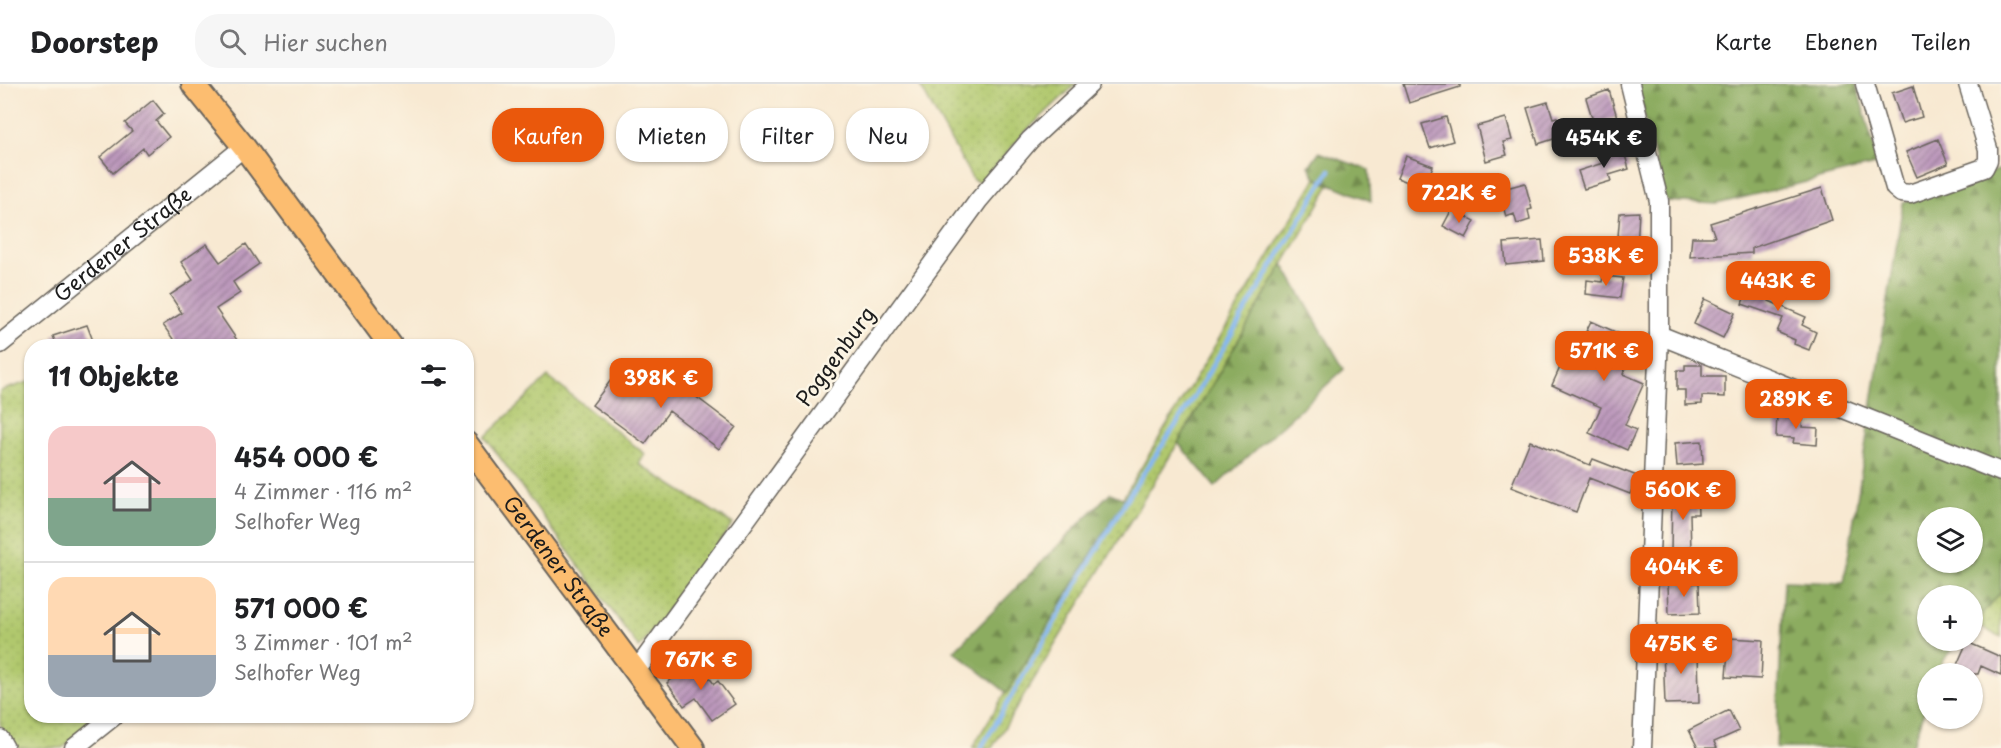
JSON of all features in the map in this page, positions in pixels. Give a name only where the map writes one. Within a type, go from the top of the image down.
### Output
[{"type":"main road","points":[[199,86],[386,339]]},
{"type":"main road","name":"Gerdener Straße","points":[[474,454],[693,748]]},
{"type":"street","name":"Poggenburg","points":[[636,671],[978,201],[1030,140],[1090,84]]},
{"type":"street","points":[[1630,84],[1659,201],[1659,335],[1642,748]]},
{"type":"street","points":[[1865,84],[1895,188],[1900,193],[1910,194],[1984,168],[1988,160],[1988,149],[1968,84]]},
{"type":"street","name":"Gerdener Straße","points":[[0,344],[244,147]]},
{"type":"street","points":[[1659,335],[2001,472]]},
{"type":"street","points":[[74,748],[105,723]]},
{"type":"street","points":[[0,740],[5,748]]},
{"type":"green space","points":[[919,84],[1076,84],[1023,134],[981,183],[973,180]]},
{"type":"green space","points":[[1636,84],[1856,84],[1879,164],[1717,204],[1666,201]]},
{"type":"green space","points":[[1319,152],[1369,170],[1371,201],[1316,178],[1309,166]]},
{"type":"green space","points":[[2001,169],[2001,592],[1983,613],[1983,585],[1917,585],[1917,651],[1952,651],[1942,663],[1917,663],[1918,729],[1911,748],[1776,748],[1784,581],[1844,583],[1903,203]]},
{"type":"green space","points":[[1316,178],[1330,185],[1178,443],[992,748],[972,748]]},
{"type":"green space","points":[[1283,264],[1344,369],[1215,487],[1178,443]]},
{"type":"green space","points":[[548,377],[645,454],[639,464],[733,524],[639,648],[485,437]]},
{"type":"green space","points":[[24,383],[24,723],[95,723],[62,748],[14,748],[0,724],[0,391]]},
{"type":"green space","points":[[1110,493],[1125,499],[1007,693],[954,651]]},
{"type":"green space","points":[[2001,592],[2001,638],[1983,628],[1983,613]]},
{"type":"building","points":[[1403,84],[1460,84],[1460,87],[1409,103]]},
{"type":"building","points":[[1913,86],[1922,117],[1902,123],[1892,93]]},
{"type":"building","points":[[1609,90],[1617,117],[1594,124],[1586,98]]},
{"type":"building","points":[[153,100],[164,114],[156,121],[169,137],[147,154],[143,148],[113,173],[100,157],[132,131],[125,123]]},
{"type":"building","points":[[1548,102],[1553,118],[1557,117],[1563,136],[1538,144],[1527,108]]},
{"type":"building","points":[[1446,117],[1453,141],[1430,148],[1422,124]]},
{"type":"building","points":[[1506,118],[1512,140],[1503,142],[1507,155],[1486,161],[1477,126]]},
{"type":"building","points":[[1938,139],[1948,164],[1917,177],[1906,152]]},
{"type":"building","points":[[1623,148],[1629,169],[1609,175],[1611,181],[1584,189],[1578,171],[1606,162],[1604,154]]},
{"type":"building","points":[[1406,156],[1433,166],[1424,188],[1397,178]]},
{"type":"building","points":[[1525,183],[1532,209],[1528,210],[1530,220],[1517,224],[1514,214],[1506,217],[1499,190]]},
{"type":"building","points":[[1822,188],[1832,220],[1752,248],[1752,253],[1690,257],[1692,237],[1715,237],[1710,223]]},
{"type":"building","points":[[1452,209],[1475,221],[1466,238],[1443,226]]},
{"type":"building","points":[[1639,212],[1637,249],[1617,248],[1620,213]]},
{"type":"building","points":[[1542,240],[1544,261],[1506,265],[1504,243]]},
{"type":"building","points":[[207,244],[220,262],[246,244],[259,264],[233,282],[240,293],[216,309],[236,339],[173,339],[163,325],[182,313],[170,295],[193,280],[181,262]]},
{"type":"building","points":[[1603,276],[1623,278],[1620,298],[1586,294],[1587,280],[1602,282]]},
{"type":"building","points":[[1752,276],[1775,283],[1769,301],[1806,317],[1802,325],[1816,332],[1809,350],[1794,344],[1795,340],[1777,332],[1783,318],[1742,304]]},
{"type":"building","points":[[1705,299],[1735,313],[1723,338],[1694,324]]},
{"type":"building","points":[[1591,321],[1638,342],[1623,374],[1644,383],[1625,425],[1636,430],[1627,450],[1589,433],[1601,407],[1552,385],[1562,363],[1570,366]]},
{"type":"building","points":[[87,325],[92,339],[54,339],[53,336]]},
{"type":"building","points":[[654,365],[736,427],[719,449],[669,411],[645,444],[592,405],[611,380],[632,395]]},
{"type":"building","points":[[1685,365],[1702,365],[1702,376],[1725,376],[1725,397],[1702,396],[1702,404],[1685,405],[1685,390],[1677,390],[1677,370],[1685,370]]},
{"type":"building","points":[[1777,414],[1803,416],[1802,427],[1818,428],[1817,445],[1793,443],[1794,438],[1776,437]]},
{"type":"building","points":[[1530,441],[1590,465],[1593,459],[1637,476],[1630,494],[1589,478],[1576,512],[1511,487]]},
{"type":"building","points":[[1702,441],[1703,464],[1677,466],[1675,443]]},
{"type":"building","points":[[1697,492],[1698,514],[1690,514],[1691,552],[1671,553],[1672,493]]},
{"type":"building","points":[[1668,583],[1699,583],[1700,613],[1669,614]]},
{"type":"building","points":[[1729,638],[1763,640],[1761,679],[1726,677]]},
{"type":"building","points":[[1698,647],[1699,703],[1665,704],[1663,648]]},
{"type":"building","points":[[1983,649],[2001,657],[2001,675],[1983,667],[1983,663],[1958,663],[1963,651],[1983,651]]},
{"type":"building","points":[[697,661],[714,684],[718,681],[735,704],[712,720],[696,698],[684,706],[667,683]]},
{"type":"building","points":[[1729,710],[1739,731],[1714,742],[1717,748],[1698,748],[1689,730]]},
{"type":"waterway","points":[[981,748],[1131,492],[1186,410],[1330,170]]}]
